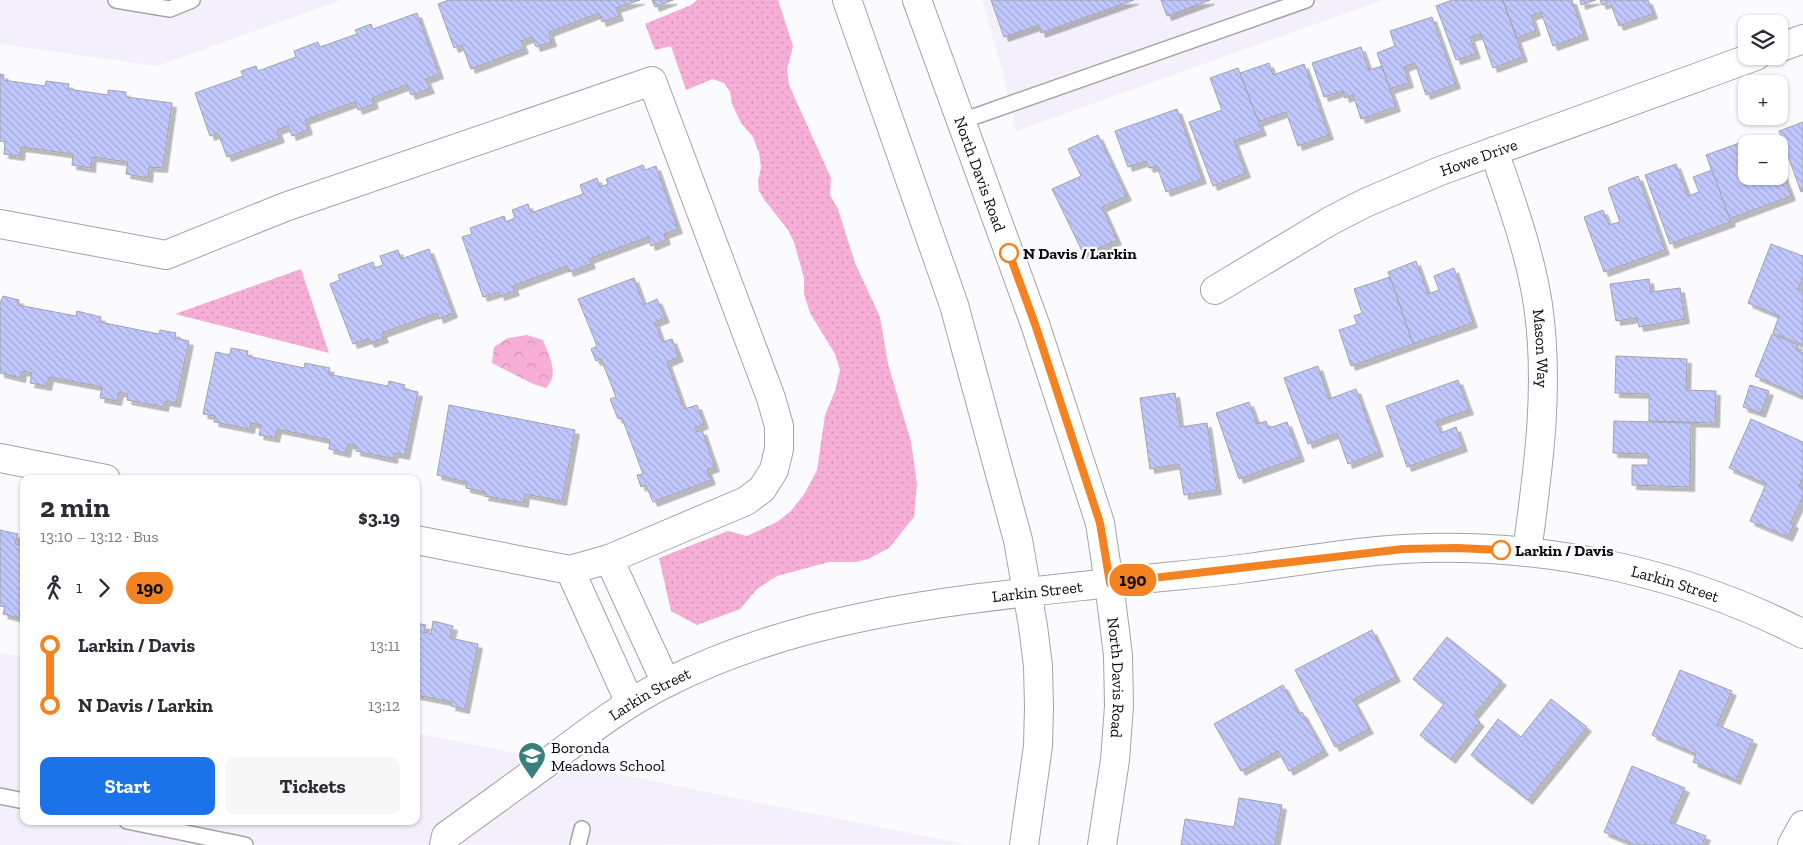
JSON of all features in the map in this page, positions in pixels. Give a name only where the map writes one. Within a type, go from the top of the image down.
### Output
[{"type":"main road","points":[[847,0],[954,305],[1018,540],[1028,592],[1038,666],[1039,707],[1037,756],[1024,845]]},
{"type":"main road","name":"North Davis Road","points":[[918,0],[1035,324],[1100,523],[1110,583],[1118,655],[1119,706],[1115,760],[1102,845]]},
{"type":"main road","points":[[1788,45],[1803,40]]},
{"type":"main road","name":"Howe Drive","points":[[1215,290],[1365,202],[1440,171],[1738,63]]},
{"type":"main road","points":[[0,224],[166,255],[285,207],[652,81],[771,398],[779,426],[779,450],[774,470],[762,489],[746,501],[610,559],[570,570],[420,541]]},
{"type":"main road","name":"Mason Way","points":[[1494,151],[1530,265],[1538,305],[1542,344],[1544,378],[1540,448],[1527,552]]},
{"type":"main road","points":[[0,458],[86,475]]},
{"type":"main road","name":"Larkin Street","points":[[444,845],[446,836],[582,735],[630,703],[666,683],[713,661],[788,635],[828,624],[919,606],[1403,549],[1457,548],[1527,552],[1607,565],[1679,583],[1754,612],[1803,634]]},
{"type":"main road","points":[[610,559],[666,683]]},
{"type":"main road","points":[[570,570],[630,703]]},
{"type":"main road","points":[[1792,845],[1803,825]]},
{"type":"lane","points":[[116,0],[170,9],[192,0]]},
{"type":"lane","points":[[962,122],[1306,0]]},
{"type":"lane","points":[[0,796],[20,799]]},
{"type":"lane","points":[[147,825],[245,845]]},
{"type":"lane","points":[[578,845],[582,829]]},
{"type":"shaded area","points":[[0,0],[341,0],[157,66],[0,44]]},
{"type":"shaded area","points":[[982,0],[1383,0],[1016,131],[1003,73]]},
{"type":"shaded area","name":"Boronda Meadows School","points":[[0,653],[20,656],[20,825],[420,825],[420,734],[964,844],[0,845]]},
{"type":"green space","points":[[697,0],[778,0],[793,46],[787,70],[789,85],[831,178],[830,195],[838,209],[855,263],[880,317],[888,364],[911,442],[917,484],[914,517],[889,548],[868,559],[856,562],[829,562],[777,576],[757,589],[740,609],[697,625],[671,611],[659,558],[728,531],[747,536],[777,522],[791,511],[805,493],[817,470],[825,415],[835,391],[840,370],[835,354],[810,313],[804,294],[804,278],[794,242],[788,230],[759,191],[758,181],[761,167],[759,153],[753,137],[741,123],[732,104],[730,92],[724,83],[713,79],[686,90],[671,46],[655,50],[645,24],[691,5]]},
{"type":"green space","points":[[301,269],[329,353],[175,314]]},
{"type":"green space","points":[[527,335],[543,340],[550,359],[553,371],[550,383],[546,388],[533,384],[492,363],[494,347],[508,338]]},
{"type":"building","points":[[449,0],[640,0],[616,8],[619,16],[602,22],[599,13],[549,32],[552,42],[536,47],[532,37],[521,41],[524,49],[471,69],[462,45],[454,48],[438,4]]},
{"type":"building","points":[[652,0],[673,0],[655,7]]},
{"type":"building","points":[[991,0],[1134,0],[1041,33],[1039,25],[1004,37]]},
{"type":"building","points":[[1161,0],[1210,0],[1167,16]]},
{"type":"building","points":[[1452,0],[1503,0],[1523,57],[1493,68],[1481,34],[1470,37],[1476,54],[1456,60],[1436,6]]},
{"type":"building","points":[[1503,0],[1572,0],[1584,35],[1553,46],[1541,12],[1531,16],[1536,31],[1517,38]]},
{"type":"building","points":[[1580,0],[1596,0],[1581,5]]},
{"type":"building","points":[[1600,0],[1648,0],[1653,14],[1619,26],[1610,2],[1602,5]]},
{"type":"building","points":[[417,13],[439,74],[426,79],[430,89],[411,95],[407,85],[372,98],[374,104],[358,110],[355,102],[305,120],[308,130],[292,136],[288,126],[277,130],[280,138],[227,157],[218,133],[210,136],[195,93],[243,76],[241,71],[256,66],[258,71],[296,57],[294,51],[318,42],[320,47],[357,34],[355,30],[371,24],[373,29]]},
{"type":"building","points":[[1432,17],[1456,84],[1426,95],[1415,63],[1404,67],[1409,83],[1390,89],[1377,53],[1395,46],[1390,31]]},
{"type":"building","points":[[1361,47],[1369,70],[1382,66],[1396,107],[1361,119],[1353,95],[1345,98],[1343,91],[1324,97],[1312,63]]},
{"type":"building","points":[[1269,63],[1273,75],[1304,64],[1329,135],[1298,146],[1286,112],[1258,122],[1240,73]]},
{"type":"building","points":[[1238,68],[1262,131],[1234,141],[1246,173],[1213,186],[1189,122],[1222,110],[1210,78]]},
{"type":"building","points":[[0,74],[4,75],[3,80],[45,86],[46,81],[69,84],[68,89],[108,95],[108,90],[126,92],[126,97],[172,103],[163,168],[149,167],[148,178],[126,174],[128,162],[92,157],[91,168],[72,165],[73,154],[21,147],[20,156],[4,154],[5,142],[0,141]]},
{"type":"building","points":[[1177,109],[1202,179],[1166,192],[1157,166],[1149,168],[1146,161],[1128,167],[1115,131]]},
{"type":"building","points":[[1803,122],[1803,191],[1801,192],[1788,156],[1788,135],[1780,135],[1779,131]]},
{"type":"building","points":[[1098,135],[1127,196],[1102,207],[1117,240],[1084,255],[1052,189],[1081,176],[1068,149]]},
{"type":"building","points":[[1738,143],[1738,185],[1787,185],[1791,196],[1729,219],[1706,155]]},
{"type":"building","points":[[1676,164],[1688,196],[1699,192],[1693,177],[1712,170],[1731,222],[1670,244],[1645,175]]},
{"type":"building","points":[[643,165],[645,170],[656,166],[678,229],[664,234],[666,240],[651,246],[648,237],[589,259],[591,264],[569,272],[567,266],[513,286],[515,291],[500,296],[499,292],[483,297],[462,237],[472,234],[470,228],[504,216],[506,222],[515,218],[512,210],[528,204],[531,213],[583,194],[580,185],[597,178],[600,187],[608,184],[606,179]]},
{"type":"building","points":[[1638,176],[1665,250],[1604,272],[1584,217],[1603,210],[1609,225],[1620,222],[1608,188]]},
{"type":"building","points":[[1771,244],[1803,256],[1803,278],[1798,289],[1803,291],[1803,345],[1773,333],[1779,316],[1748,303]]},
{"type":"building","points":[[429,249],[453,313],[439,319],[437,313],[382,333],[384,338],[370,343],[368,339],[353,344],[330,284],[340,280],[338,275],[373,262],[375,268],[383,265],[380,256],[398,250],[401,259]]},
{"type":"building","points":[[1416,261],[1428,294],[1439,290],[1434,276],[1454,268],[1473,323],[1413,344],[1388,272]]},
{"type":"building","points":[[1390,277],[1413,344],[1351,366],[1339,330],[1357,324],[1354,316],[1362,313],[1354,289]]},
{"type":"building","points":[[634,278],[644,305],[657,299],[665,318],[655,322],[662,342],[672,339],[679,357],[667,362],[684,409],[697,405],[704,424],[695,428],[697,432],[702,430],[715,467],[707,470],[711,480],[653,502],[646,485],[641,487],[637,475],[643,474],[622,418],[618,419],[610,399],[616,397],[601,359],[596,361],[591,349],[597,346],[578,299]]},
{"type":"building","points":[[1649,279],[1651,292],[1680,288],[1685,319],[1639,327],[1637,318],[1616,321],[1610,284]]},
{"type":"building","points":[[3,296],[19,300],[18,305],[76,316],[77,311],[101,317],[100,322],[159,334],[160,330],[176,333],[175,338],[189,341],[176,403],[165,401],[164,407],[127,400],[128,394],[119,392],[117,401],[100,398],[102,387],[49,377],[47,386],[30,383],[32,373],[22,371],[21,378],[0,373],[0,303]]},
{"type":"building","points":[[1772,334],[1798,345],[1796,350],[1803,353],[1803,397],[1755,376]]},
{"type":"building","points":[[231,348],[248,351],[247,356],[304,368],[305,363],[330,368],[328,374],[388,386],[389,381],[405,385],[404,389],[418,392],[405,455],[394,453],[393,459],[356,451],[356,446],[348,444],[346,453],[329,449],[330,440],[277,429],[275,438],[259,435],[261,425],[251,423],[250,429],[214,422],[215,416],[203,414],[216,352],[230,355]]},
{"type":"building","points":[[1616,356],[1687,359],[1686,390],[1716,391],[1715,423],[1649,421],[1649,394],[1615,393]]},
{"type":"building","points":[[1318,366],[1329,399],[1356,389],[1379,452],[1348,464],[1337,433],[1308,444],[1284,378]]},
{"type":"building","points":[[1458,380],[1469,410],[1436,421],[1441,433],[1456,427],[1463,447],[1407,467],[1386,406]]},
{"type":"building","points":[[1750,385],[1769,391],[1761,413],[1743,407]]},
{"type":"building","points":[[1175,393],[1180,427],[1207,423],[1217,490],[1184,495],[1179,464],[1150,469],[1140,398]]},
{"type":"building","points":[[1249,402],[1257,424],[1266,421],[1269,428],[1287,422],[1300,457],[1239,479],[1216,413]]},
{"type":"building","points":[[449,405],[575,430],[562,501],[525,494],[524,503],[484,496],[485,492],[466,488],[466,482],[437,475]]},
{"type":"building","points":[[1751,419],[1803,442],[1803,477],[1799,486],[1803,488],[1803,496],[1791,522],[1794,524],[1788,537],[1750,521],[1766,484],[1729,468]]},
{"type":"building","points":[[1614,421],[1691,423],[1690,487],[1632,485],[1632,465],[1648,465],[1648,454],[1613,453]]},
{"type":"building","points":[[0,530],[18,534],[15,544],[20,545],[19,618],[3,614],[5,607],[0,606]]},
{"type":"building","points":[[433,621],[453,626],[450,638],[478,644],[465,709],[451,706],[452,702],[420,696],[420,624],[426,625],[424,632],[431,634]]},
{"type":"building","points":[[1372,630],[1396,677],[1353,700],[1369,729],[1335,747],[1295,670]]},
{"type":"building","points":[[1447,637],[1502,681],[1473,716],[1480,722],[1451,759],[1420,735],[1444,704],[1413,679]]},
{"type":"building","points":[[1680,670],[1732,691],[1717,725],[1753,740],[1736,780],[1693,762],[1696,754],[1652,735]]},
{"type":"building","points":[[1283,685],[1299,714],[1302,712],[1324,751],[1289,771],[1278,751],[1241,771],[1214,724]]},
{"type":"building","points":[[1551,699],[1587,727],[1528,800],[1471,755],[1498,719],[1521,737]]},
{"type":"building","points":[[1632,766],[1685,788],[1670,822],[1706,836],[1702,845],[1635,845],[1604,832]]},
{"type":"building","points":[[1239,798],[1282,805],[1275,845],[1181,845],[1185,819],[1234,827]]},
{"type":"bus line","name":"190","points":[[1009,253],[1035,324],[1100,523],[1110,583],[1247,568],[1367,552],[1428,548],[1501,550]]},
{"type":"place","name":"N Davis / Larkin","points":[[1009,253]]},
{"type":"place","name":"Larkin / Davis","points":[[1501,550]]},
{"type":"place","name":"Boronda Meadows School","points":[[532,780]]}]
